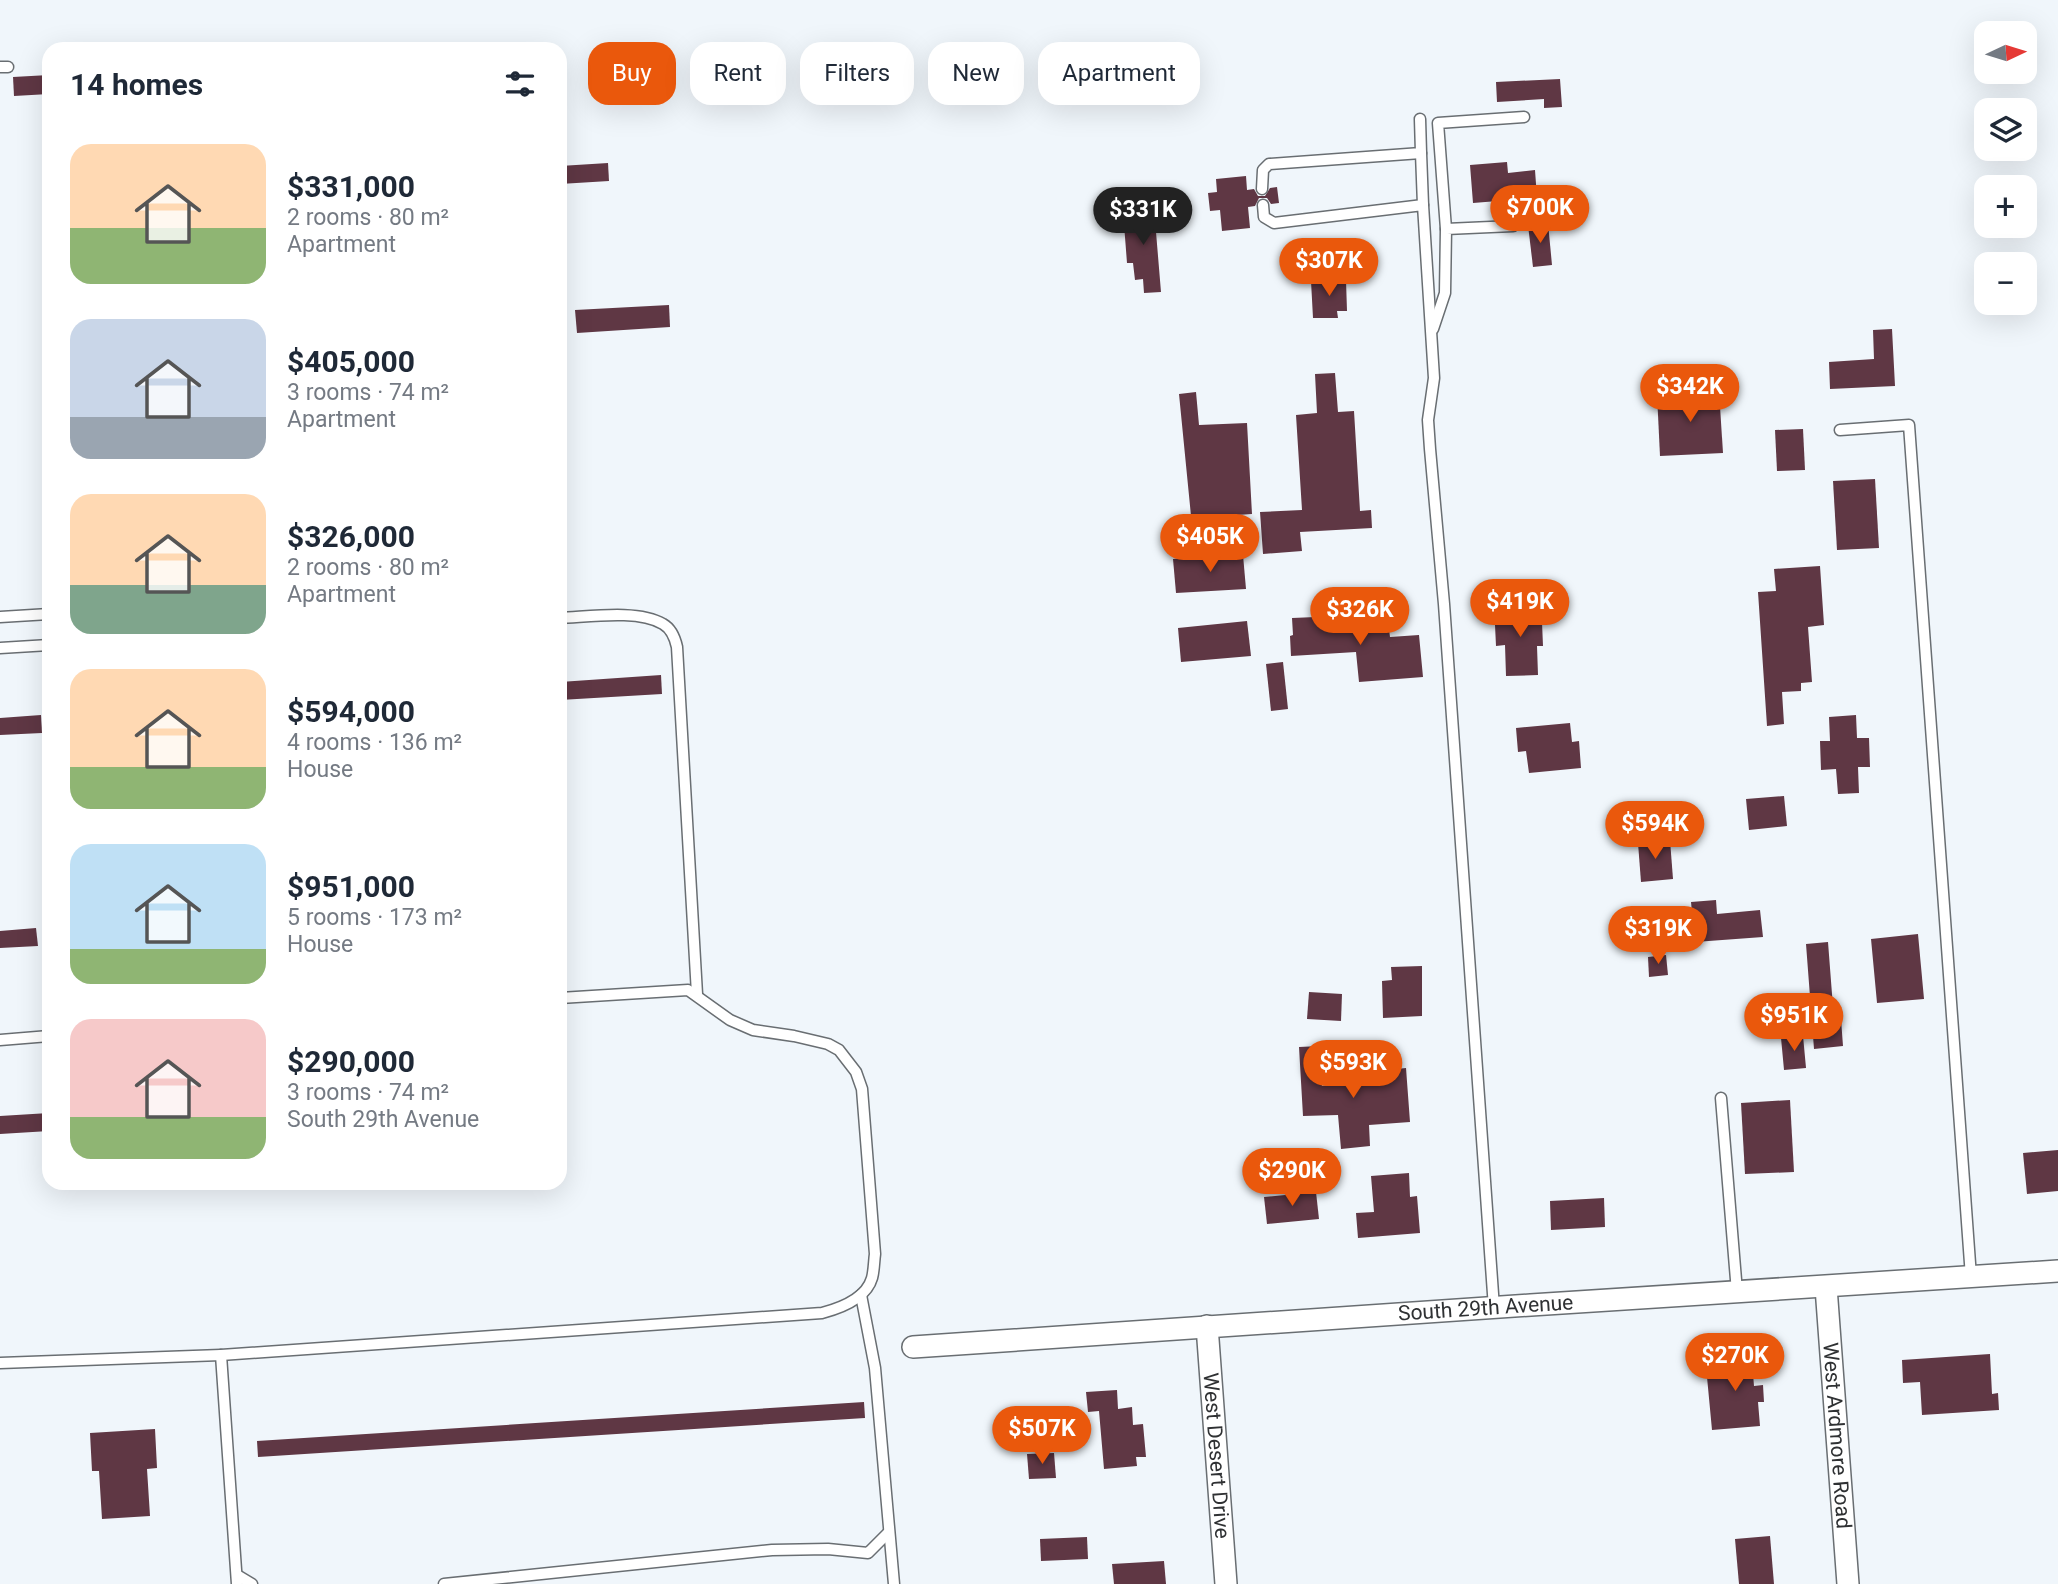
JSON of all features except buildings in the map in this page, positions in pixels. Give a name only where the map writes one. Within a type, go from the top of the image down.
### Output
[{"type":"street","name":"South 29th Avenue","points":[[913,1348],[1207,1326],[2058,1271]]},
{"type":"street","name":"West Ardmore Road","points":[[1825,1287],[1848,1584]]},
{"type":"street","name":"West Desert Drive","points":[[1207,1326],[1226,1584]]},
{"type":"lane","points":[[1432,331],[1445,293],[1446,229],[1438,123],[1524,117]]},
{"type":"lane","points":[[1420,119],[1434,378],[1428,420],[1444,604],[1494,1308]]},
{"type":"lane","points":[[1262,189],[1263,170],[1269,164],[1420,153]]},
{"type":"lane","points":[[1263,205],[1264,217],[1274,223],[1423,205]]},
{"type":"lane","points":[[1446,229],[1513,226]]},
{"type":"lane","points":[[1840,430],[1909,425],[1971,1277]]},
{"type":"lane","points":[[0,617],[42,614]]},
{"type":"lane","points":[[567,618],[648,618],[665,625],[674,636],[677,647],[697,995]]},
{"type":"lane","points":[[0,648],[42,645]]},
{"type":"lane","points":[[0,1363],[221,1355],[822,1313],[842,1307],[861,1295],[872,1279],[875,1254],[862,1089],[856,1072],[839,1050],[828,1044],[753,1030],[730,1020],[688,990],[567,997]]},
{"type":"lane","points":[[0,1040],[42,1037]]},
{"type":"lane","points":[[1721,1098],[1737,1292]]},
{"type":"lane","points":[[861,1295],[875,1368],[894,1584]]},
{"type":"lane","points":[[221,1355],[237,1580],[252,1584]]},
{"type":"lane","points":[[444,1584],[772,1550],[828,1549],[869,1553],[888,1533]]}]
